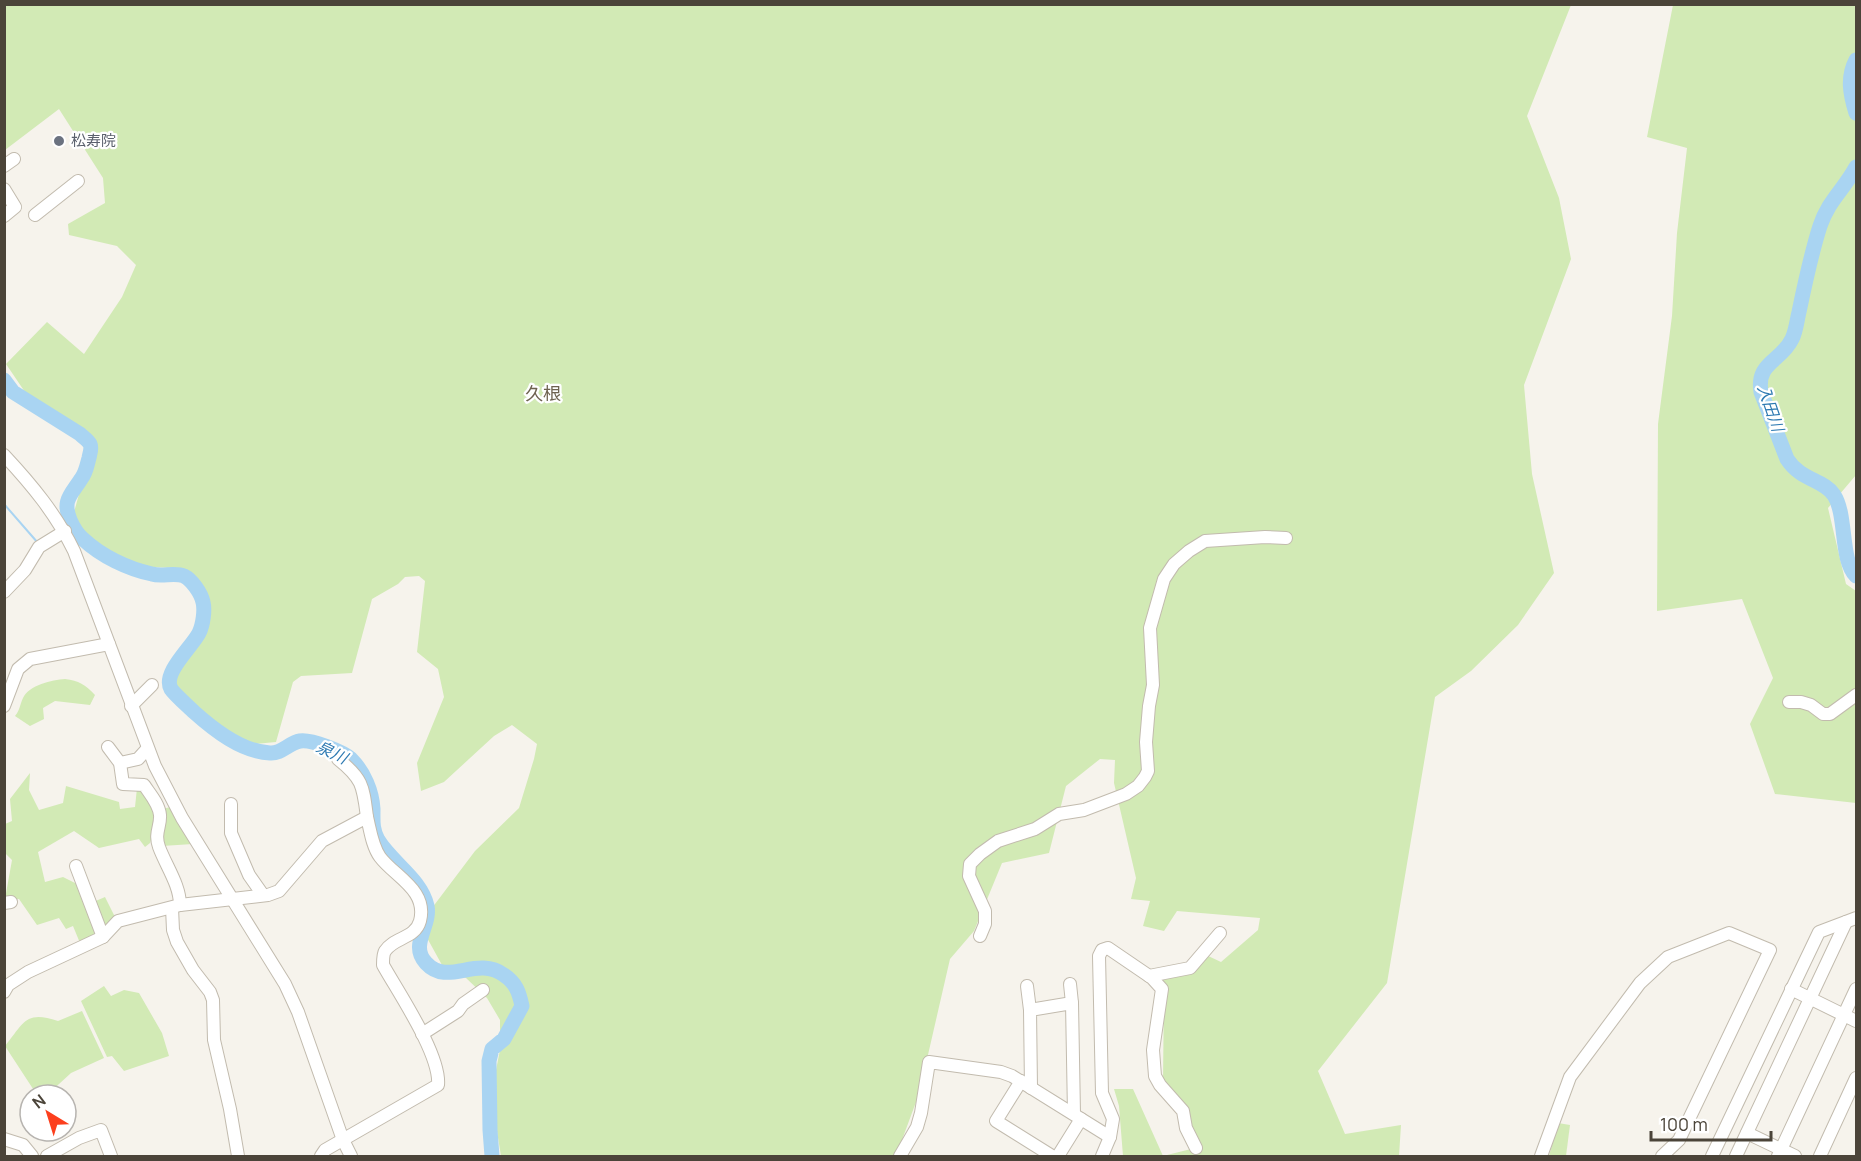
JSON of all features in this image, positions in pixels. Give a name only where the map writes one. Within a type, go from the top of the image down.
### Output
[{"type":"street","points":[[34,216],[78,181]]},
{"type":"street","points":[[4,189],[15,207],[4,216]]},
{"type":"street","points":[[4,455],[39,493],[65,531],[147,749],[167,792],[285,984],[298,1012],[343,1140],[351,1156]]},
{"type":"street","points":[[6,587],[25,570],[39,547],[65,531]]},
{"type":"street","points":[[980,936],[985,924],[985,911],[969,876],[970,864],[980,854],[998,841],[1035,829],[1059,814],[1084,810],[1126,794],[1145,777],[1148,771],[1146,742],[1153,685],[1150,628],[1164,579],[1174,564],[1189,551],[1206,541],[1286,538]]},
{"type":"street","points":[[4,706],[18,669],[30,659],[109,644]]},
{"type":"street","points":[[131,706],[152,686]]},
{"type":"street","points":[[1789,702],[1801,702],[1823,714],[1830,714],[1857,696]]},
{"type":"street","points":[[108,747],[120,763],[123,784],[144,785],[155,802],[160,816],[156,831],[160,849],[175,884],[176,907],[173,930],[177,942],[213,1000],[214,1040],[238,1156]]},
{"type":"street","points":[[120,763],[138,759],[147,749]]},
{"type":"street","points":[[321,1156],[325,1150],[438,1084],[439,1075],[422,1034],[382,965],[385,951],[412,934],[418,927],[421,917],[417,895],[411,878],[381,859],[376,852],[366,817],[363,788],[354,771],[338,759]]},
{"type":"street","points":[[231,804],[231,833],[249,875],[263,896]]},
{"type":"street","points":[[6,986],[28,972],[103,937],[118,921],[176,907],[232,898],[263,896],[279,891],[322,841],[366,817]]},
{"type":"street","points":[[146,853],[160,849]]},
{"type":"street","points":[[76,866],[103,937]]},
{"type":"street","points":[[1712,1156],[1819,932],[1852,920]]},
{"type":"street","points":[[1736,1156],[1811,999],[1852,920]]},
{"type":"street","points":[[1149,976],[1190,968],[1220,933]]},
{"type":"street","points":[[1541,1156],[1570,1077],[1640,983],[1668,957],[1729,933],[1770,950],[1679,1140],[1662,1156]]},
{"type":"street","points":[[1102,1156],[1110,1137],[1113,1119],[1102,1094],[1099,956],[1102,950],[1108,948],[1149,976],[1162,989],[1153,1050],[1155,1076],[1160,1086],[1183,1111],[1186,1128],[1196,1148]]},
{"type":"street","points":[[1058,1156],[1078,1117],[1070,984]]},
{"type":"street","points":[[1027,986],[1030,1010],[1026,1085],[996,1121],[1052,1156]]},
{"type":"street","points":[[1791,989],[1857,1021]]},
{"type":"street","points":[[1780,1153],[1857,989]]},
{"type":"street","points":[[422,1034],[458,1011],[463,1004],[483,990]]},
{"type":"street","points":[[1030,1010],[1072,1003]]},
{"type":"street","points":[[900,1156],[917,1127],[929,1062],[1001,1072],[1110,1137]]},
{"type":"street","points":[[1820,1156],[1857,1078]]},
{"type":"street","points":[[47,1156],[80,1138],[101,1130],[111,1156]]},
{"type":"street","points":[[1747,1133],[1780,1153],[1795,1156]]},
{"type":"street","points":[[4,1139],[23,1145],[32,1156]]},
{"type":"green space","points":[[5,5],[1571,5],[1527,116],[1559,198],[1571,259],[1524,385],[1532,474],[1554,573],[1518,625],[1471,671],[1435,697],[1387,983],[1318,1071],[1345,1134],[1401,1125],[1399,1156],[1163,1156],[1195,1148],[1163,1082],[1164,989],[1159,977],[1204,954],[1221,962],[1258,930],[1260,918],[1177,911],[1164,931],[1143,926],[1150,901],[1131,899],[1136,878],[1114,783],[1115,760],[1100,759],[1066,786],[1049,853],[1002,863],[974,931],[950,959],[919,1094],[896,1156],[501,1156],[491,1095],[500,1050],[500,1020],[487,998],[466,978],[442,965],[426,936],[432,908],[475,851],[519,808],[537,744],[512,725],[494,736],[444,782],[421,791],[417,763],[444,697],[438,669],[417,652],[425,581],[419,576],[405,577],[398,584],[372,599],[352,673],[301,676],[293,682],[276,742],[255,744],[211,729],[174,691],[174,670],[204,629],[206,600],[188,574],[174,568],[125,566],[86,544],[71,523],[93,444],[27,395],[6,364],[47,322],[84,354],[122,297],[136,265],[117,246],[69,235],[68,224],[105,203],[103,178],[59,109],[5,150]]},
{"type":"green space","points":[[1673,5],[1856,5],[1856,475],[1828,508],[1846,584],[1856,591],[1856,803],[1775,794],[1750,724],[1773,678],[1742,599],[1657,611],[1658,424],[1672,316],[1677,233],[1687,148],[1647,137]]},
{"type":"green space","points":[[65,679],[82,684],[95,695],[90,705],[55,701],[43,708],[44,719],[30,726],[15,716],[23,698],[30,690],[48,682]]},
{"type":"green space","points":[[30,773],[29,790],[39,810],[63,803],[66,786],[119,802],[120,809],[135,807],[137,788],[146,788],[158,818],[150,843],[145,847],[139,839],[99,848],[74,831],[38,852],[45,882],[63,877],[83,887],[91,903],[105,897],[116,919],[109,926],[80,943],[73,926],[66,929],[59,918],[37,925],[19,899],[5,899],[12,860],[5,853],[5,824],[12,821],[10,799]]},
{"type":"green space","points":[[171,807],[193,844],[162,846],[162,809]]},
{"type":"green space","points":[[104,986],[111,996],[124,990],[139,993],[162,1033],[169,1056],[124,1071],[112,1056],[107,1057],[81,1001]]},
{"type":"green space","points":[[82,1011],[104,1058],[71,1073],[60,1083],[29,1083],[5,1046],[21,1025],[32,1018],[58,1021]]},
{"type":"green space","points":[[1114,1089],[1133,1089],[1163,1156],[1123,1156],[1119,1106]]},
{"type":"green space","points":[[1558,1123],[1570,1125],[1566,1156],[1549,1156]]},
{"type":"waterway","name":"入田川","points":[[1856,60],[1851,73],[1850,86],[1856,113]]},
{"type":"waterway","name":"入田川","points":[[1856,167],[1823,217],[1792,339],[1782,353],[1766,368],[1760,382],[1761,392],[1787,459],[1799,472],[1824,486],[1834,495],[1841,514],[1845,549],[1851,569],[1856,576]]},
{"type":"waterway","name":"泉川","points":[[4,380],[13,392],[80,434],[90,444],[91,451],[85,472],[67,502],[70,520],[79,535],[98,551],[124,565],[156,575],[184,576],[200,595],[204,609],[202,626],[174,668],[169,683],[173,692],[210,726],[249,749],[274,753],[296,742],[305,741],[327,747],[351,759],[360,770],[369,789],[374,829],[378,840],[413,879],[424,896],[427,913],[420,949],[421,956],[426,963],[435,970],[444,972],[483,968],[494,970],[504,975],[514,985],[522,1006],[504,1039],[492,1049],[489,1061],[492,1156]]},
{"type":"waterway","points":[[4,504],[38,543]]},
{"type":"waterway","name":"泉川","points":[[64,525],[70,520]]},
{"type":"place","name":"松寿院","points":[[59,141]]},
{"type":"district","name":"久根","points":[[543,394]]}]
